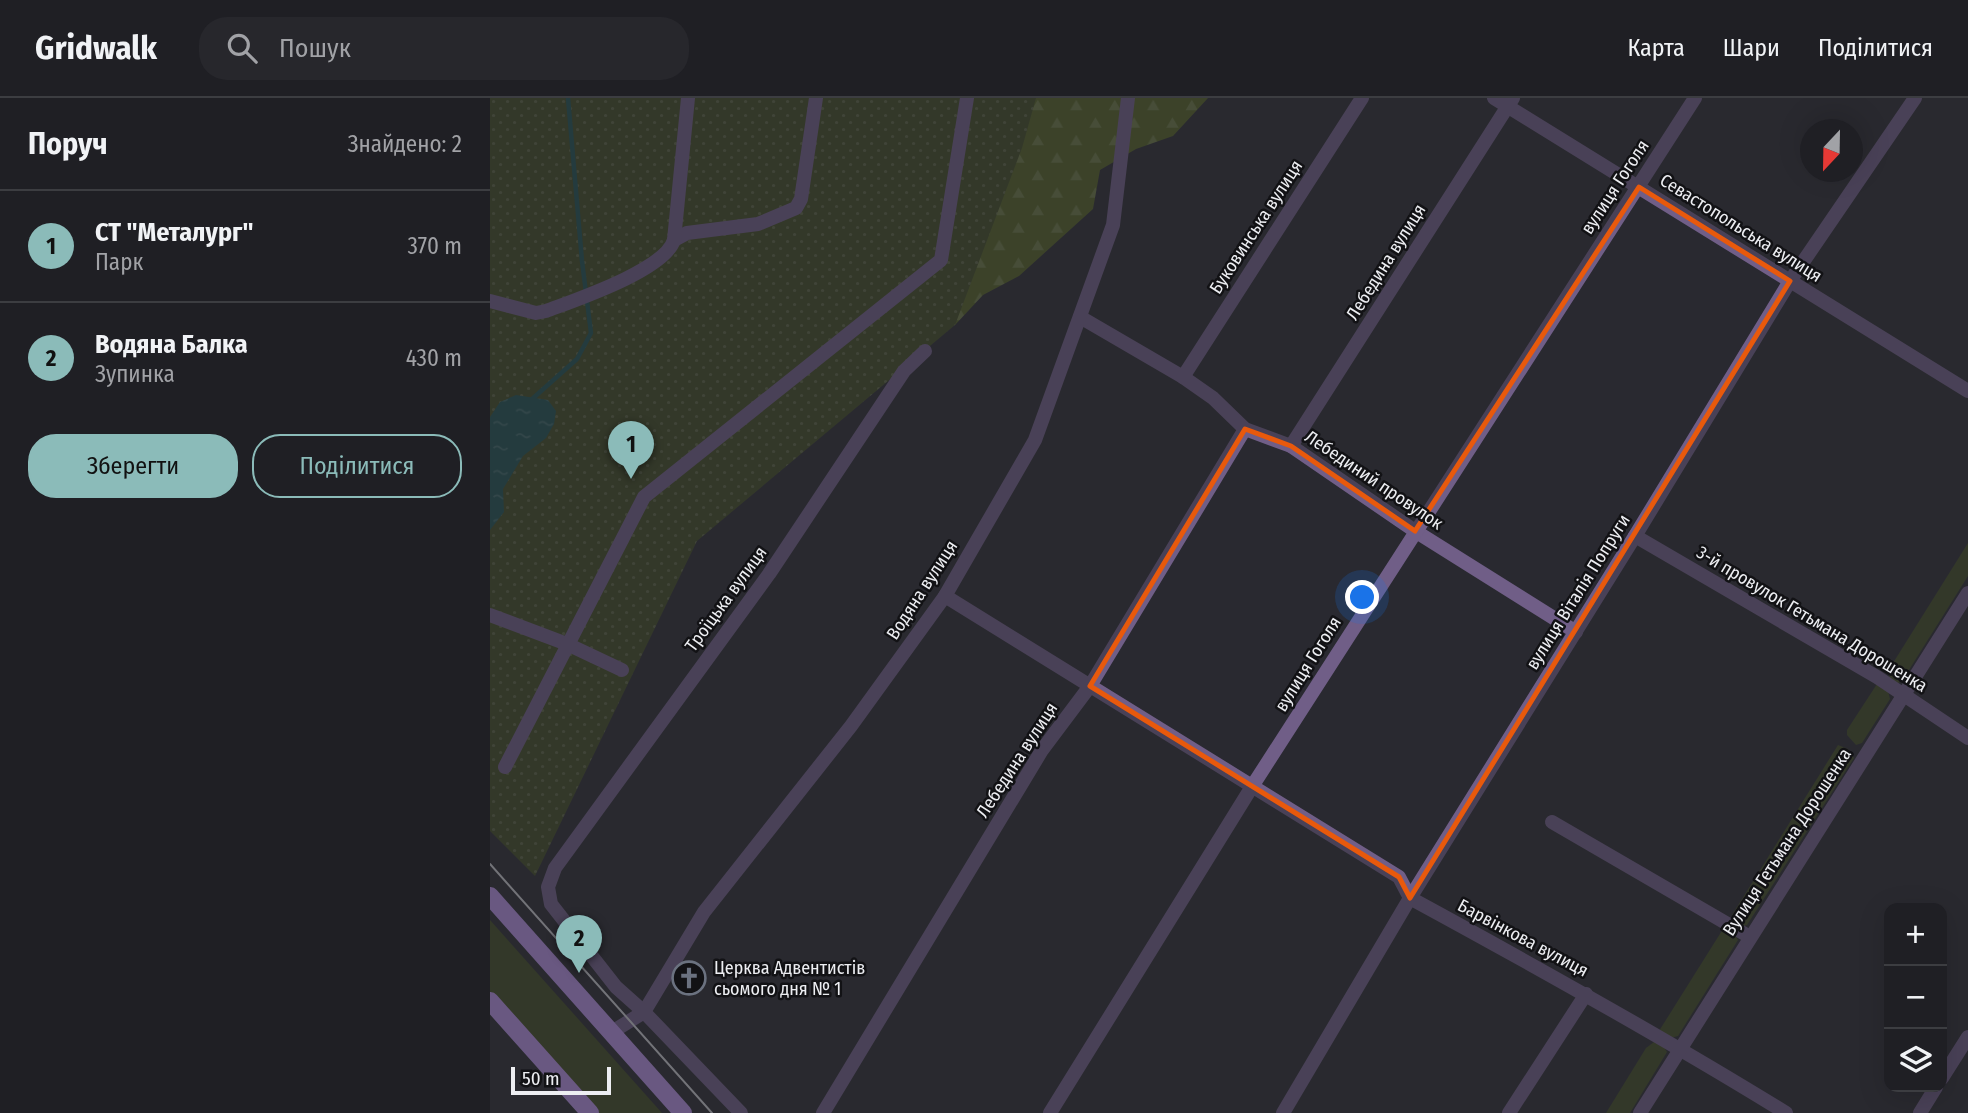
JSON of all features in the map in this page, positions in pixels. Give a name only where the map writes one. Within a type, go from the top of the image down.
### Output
[{"type":"main road","points":[[490,895],[683,1113]]},
{"type":"main road","points":[[490,1001],[590,1113]]},
{"type":"street","points":[[490,301],[536,313],[546,311],[624,281],[667,251],[674,240],[688,98]]},
{"type":"street","points":[[674,240],[687,233],[758,224],[796,208],[801,199],[816,98]]},
{"type":"street","points":[[505,767],[644,497],[941,260],[967,98]]},
{"type":"street","name":"Водяна вулиця","points":[[612,1032],[644,1012],[705,912],[851,726],[945,596],[1035,440],[1113,225],[1128,98]]},
{"type":"street","name":"Буковинська вулиця","points":[[1183,377],[1362,98]]},
{"type":"street","name":"Севастопольська вулиця","points":[[1494,98],[1510,102],[1639,187],[1968,391]]},
{"type":"street","name":"вулиця Гоголя","points":[[1050,1113],[1253,785],[1695,98]]},
{"type":"street","name":"вулиця Віталія Попруги","points":[[1283,1113],[1410,898],[1636,536],[1790,281],[1915,98]]},
{"type":"street","name":"Лебедина вулиця","points":[[1291,446],[1510,102]]},
{"type":"street","name":"Лебединий провулок","points":[[1080,317],[1183,377],[1213,398],[1245,429],[1291,446],[1415,531],[1576,632]]},
{"type":"street","name":"Троїцька вулиця","points":[[644,1012],[616,987],[551,904],[548,887],[555,869],[769,574],[905,371],[925,351]]},
{"type":"street","name":"Лебедина вулиця","points":[[823,1113],[1042,750],[1090,686],[1245,429]]},
{"type":"street","name":"3-й провулок Гетьмана Дорошенка","points":[[1636,536],[1877,677],[1968,738]]},
{"type":"street","name":"Вулиця Гетьмана Дорошенка","points":[[1640,1113],[1968,593]]},
{"type":"street","name":"Барвінкова вулиця","points":[[945,596],[1399,877],[1410,898],[1586,994],[1786,1113]]},
{"type":"street","points":[[490,615],[567,644],[622,670]]},
{"type":"street","points":[[1552,822],[1750,937]]},
{"type":"street","points":[[1509,1113],[1586,994]]},
{"type":"street","points":[[644,1012],[741,1113]]},
{"type":"street","points":[[1947,1070],[1968,1037]]},
{"type":"street","points":[[1920,1113],[1933,1092]]},
{"type":"highlighted area","points":[[1639,187],[1790,281],[1410,898],[1399,877],[1090,686],[1245,429],[1291,446],[1415,531]]},
{"type":"shaded area","points":[[490,98],[1036,98],[1022,148],[955,325],[697,541],[535,876],[490,831]]},
{"type":"shaded area","points":[[1968,543],[1968,576],[1902,681],[1896,684],[1890,680],[1888,671]]},
{"type":"shaded area","points":[[1877,684],[1888,691],[1890,699],[1862,743],[1856,745],[1847,735],[1847,730]]},
{"type":"shaded area","points":[[1838,745],[1848,749],[1854,758],[1747,925],[1741,927],[1732,921],[1732,915]]},
{"type":"shaded area","points":[[490,920],[662,1113],[597,1113],[490,993]]},
{"type":"shaded area","points":[[1723,929],[1735,934],[1738,940],[1678,1036],[1671,1038],[1659,1031]]},
{"type":"shaded area","points":[[1660,1041],[1667,1052],[1630,1113],[1606,1113],[1646,1048]]},
{"type":"green space","points":[[974,98],[1208,98],[1173,136],[1136,149],[1100,170],[1093,209],[1019,276],[983,295],[955,325],[939,281]]},
{"type":"water","points":[[516,395],[548,400],[556,411],[554,424],[546,438],[523,456],[503,489],[504,512],[490,530],[490,417],[500,402]]},
{"type":"waterway","points":[[531,400],[577,359],[591,333],[568,98]]},
{"type":"tram line","points":[[490,864],[712,1113]]},
{"type":"place","name":"СТ \"Металург\"","points":[[631,479]]},
{"type":"place","name":"Водяна Балка","points":[[579,973]]},
{"type":"place","name":"Церква Адвентистів сьомого дня № 1","points":[[689,978]]}]
